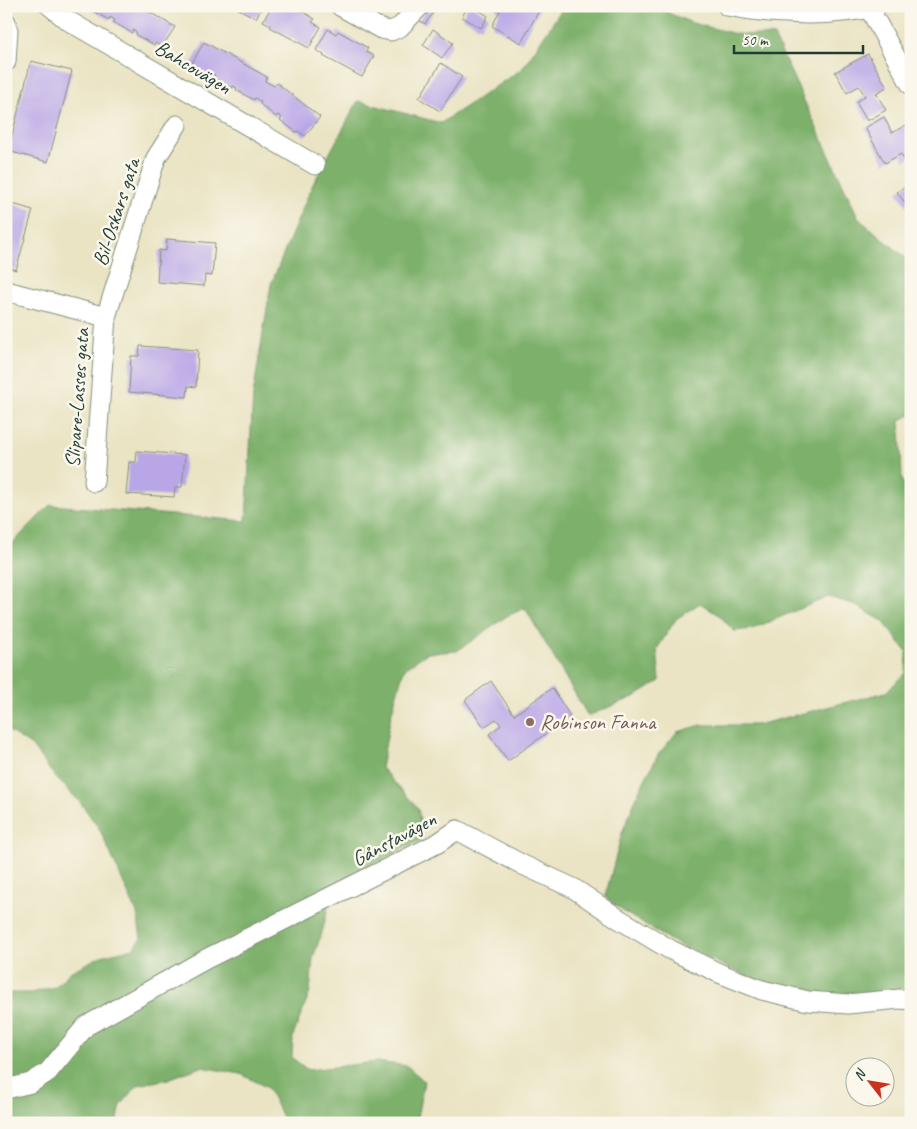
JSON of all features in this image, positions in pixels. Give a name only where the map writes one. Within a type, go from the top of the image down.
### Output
[{"type":"street","name":"Bahcovägen","points":[[50,6],[68,20],[315,166]]},
{"type":"street","points":[[340,6],[381,29],[391,31],[400,27],[420,6]]},
{"type":"street","points":[[727,6],[789,13],[827,13],[873,7],[911,85]]},
{"type":"street","points":[[6,22],[8,30],[6,62]]},
{"type":"street","name":"Bil-Oskars gata","points":[[106,317],[156,158],[177,125]]},
{"type":"street","points":[[6,291],[106,317]]},
{"type":"street","name":"Slipare-Lasses gata","points":[[94,482],[106,317]]},
{"type":"street","name":"Gånstavägen","points":[[6,1089],[31,1084],[48,1072],[86,1026],[206,959],[438,843],[456,830],[522,865],[573,888],[619,919],[671,950],[719,973],[762,990],[808,1001],[848,1004],[900,998],[911,1000]]},
{"type":"green space","points":[[564,6],[652,6],[692,23],[736,34],[774,36],[859,219],[911,262],[911,415],[900,420],[902,481],[911,491],[911,990],[899,988],[850,997],[811,994],[764,984],[675,943],[624,912],[605,897],[622,833],[639,791],[658,755],[677,732],[702,725],[757,725],[886,692],[906,673],[907,652],[883,621],[853,604],[828,597],[752,629],[734,631],[720,616],[700,603],[676,619],[657,649],[660,681],[636,696],[588,716],[525,608],[507,616],[457,651],[427,653],[404,669],[391,715],[381,768],[418,808],[423,839],[333,884],[323,929],[313,958],[310,992],[293,1036],[292,1058],[308,1070],[377,1062],[407,1066],[424,1081],[416,1123],[285,1123],[268,1088],[241,1074],[201,1067],[168,1079],[138,1085],[121,1105],[117,1123],[6,1123],[6,993],[31,993],[55,987],[70,972],[101,956],[134,948],[141,938],[137,913],[100,830],[80,802],[55,777],[32,746],[6,729],[6,550],[50,505],[246,521],[253,395],[271,284],[312,186],[358,101],[441,123],[522,69]]},
{"type":"building","points":[[93,6],[139,6],[175,27],[162,47],[155,43],[154,45],[136,35],[137,33],[133,30],[132,33],[113,22],[115,20],[110,17],[109,20],[91,10]]},
{"type":"building","points":[[233,6],[263,6],[256,18]]},
{"type":"building","points":[[272,6],[293,6],[315,19],[312,22],[321,27],[309,48],[270,27],[271,25],[263,21]]},
{"type":"building","points":[[376,6],[404,6],[399,15],[391,10],[389,14]]},
{"type":"building","points":[[468,6],[472,6],[488,16],[481,28],[462,17]]},
{"type":"building","points":[[492,6],[541,7],[521,43],[492,26],[500,11]]},
{"type":"building","points":[[426,9],[433,13],[425,24],[419,20]]},
{"type":"building","points":[[328,29],[336,34],[338,31],[368,48],[366,52],[374,56],[362,77],[323,56],[316,50]]},
{"type":"building","points":[[433,29],[453,43],[442,58],[423,45]]},
{"type":"building","points":[[204,42],[267,77],[265,81],[274,86],[277,83],[320,117],[305,136],[280,120],[282,118],[278,115],[276,117],[255,98],[254,100],[236,90],[237,88],[233,86],[232,88],[213,78],[215,75],[210,73],[209,75],[191,65]]},
{"type":"building","points":[[868,54],[887,87],[876,93],[886,110],[867,121],[856,102],[865,96],[859,86],[847,93],[835,72]]},
{"type":"building","points":[[31,61],[72,71],[48,162],[8,151]]},
{"type":"building","points":[[441,63],[462,77],[440,111],[419,98]]},
{"type":"building","points":[[884,117],[892,133],[906,125],[911,133],[911,157],[905,161],[901,154],[885,163],[865,128]]},
{"type":"building","points":[[911,182],[911,211],[897,192]]},
{"type":"building","points":[[6,202],[33,210],[16,270],[6,267]]},
{"type":"building","points":[[167,239],[215,243],[212,276],[205,275],[204,286],[157,282],[159,250],[166,251]]},
{"type":"building","points":[[140,346],[198,350],[196,387],[188,386],[187,397],[129,392],[131,356],[139,356]]},
{"type":"building","points":[[137,451],[185,455],[182,487],[175,487],[174,497],[126,494],[129,462],[136,462]]},
{"type":"building","name":"Robinson Fanna","points":[[491,681],[514,715],[552,688],[570,716],[508,761],[489,734],[501,725],[496,719],[484,727],[465,700]]},
{"type":"place","name":"Robinson Fanna","points":[[530,722]]}]
